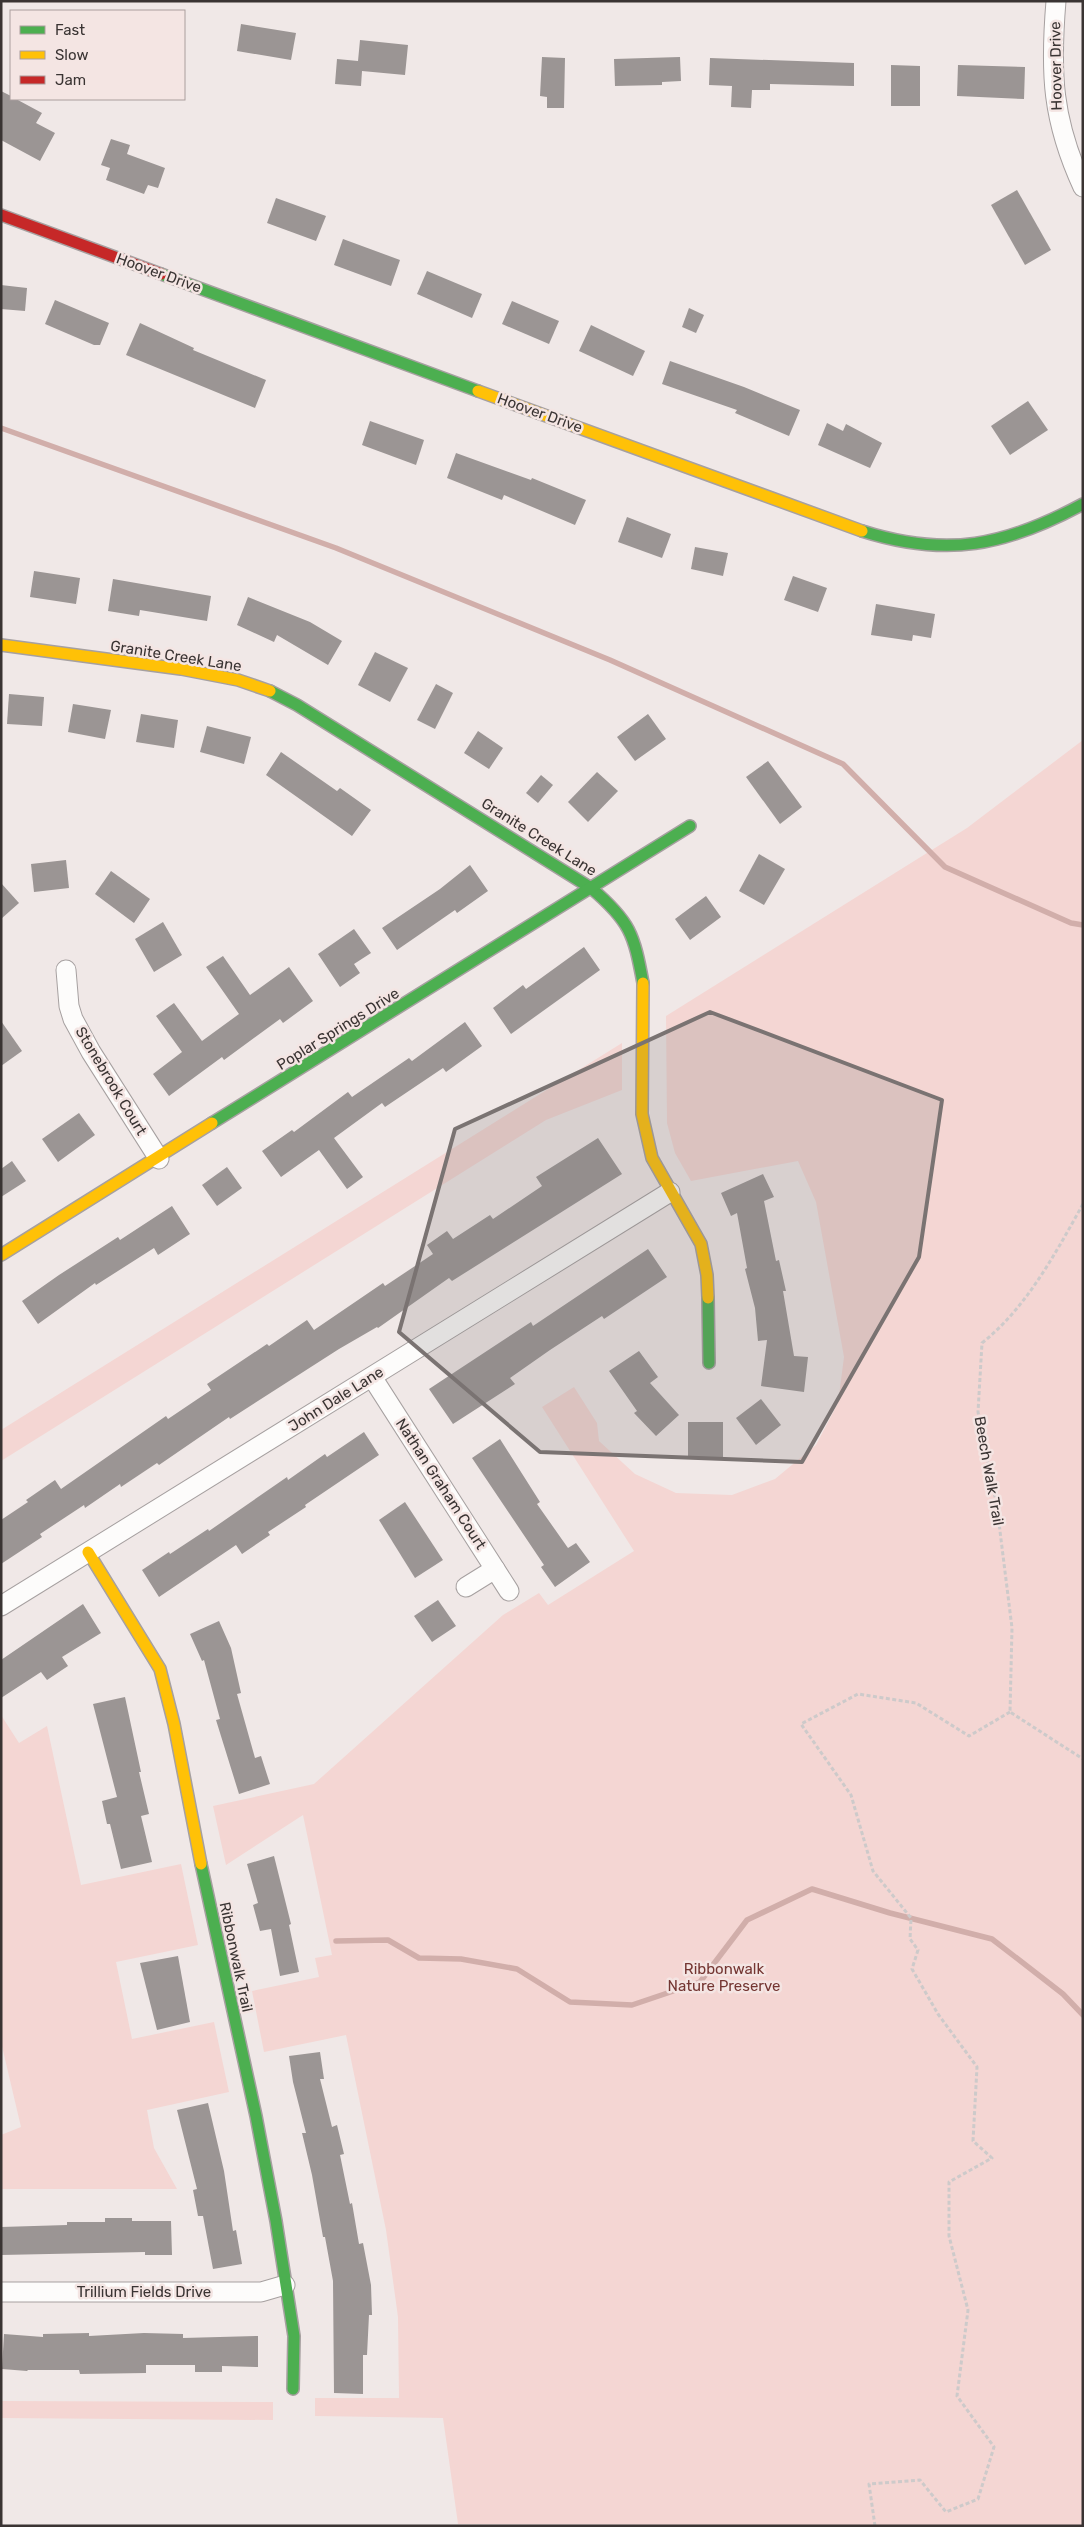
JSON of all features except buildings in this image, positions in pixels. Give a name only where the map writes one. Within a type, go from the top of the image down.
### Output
[{"type":"street","name":"Hoover Drive","points":[[1056,1],[1054,92],[1057,117],[1072,163],[1083,187]]},
{"type":"street","name":"Hoover Drive","points":[[1,215],[772,500],[879,536],[925,546],[970,545],[1017,534],[1083,504]]},
{"type":"street","name":"Granite Creek Lane","points":[[1,645],[180,669],[238,680],[262,687],[297,704],[591,888],[610,904],[623,919],[636,943],[640,958],[643,985],[642,1114],[652,1158],[701,1244],[708,1275],[709,1363]]},
{"type":"street","name":"Poplar Springs Drive","points":[[1,1255],[159,1159],[690,826]]},
{"type":"street","name":"Stonebrook Court","points":[[66,970],[69,1006],[73,1019],[91,1052],[159,1159]]},
{"type":"street","name":"John Dale Lane","points":[[1,1606],[670,1192]]},
{"type":"street","name":"Nathan Graham Court","points":[[372,1377],[509,1591]]},
{"type":"street","name":"Ribbonwalk Trail","points":[[88,1552],[146,1643],[160,1670],[174,1724],[209,1903],[256,2116],[294,2336],[293,2390]]},
{"type":"street","points":[[466,1588],[495,1569]]},
{"type":"street","name":"Trillium Fields Drive","points":[[1,2292],[261,2292],[286,2286]]},
{"type":"path","name":"Beech Walk Trail","points":[[1010,1712],[1012,1628],[997,1507],[978,1412],[982,1343],[1002,1327],[1051,1261],[1083,1204]]},
{"type":"path","points":[[875,2526],[869,2484],[920,2480],[946,2512],[978,2500],[994,2447],[957,2396],[968,2310],[949,2236],[949,2182],[992,2158],[973,2141],[977,2067],[938,2014],[912,1969],[918,1950],[910,1939],[911,1918],[873,1871],[851,1795],[801,1724],[858,1694],[916,1703],[969,1736],[1010,1712],[1083,1758]]},
{"type":"highlighted area","points":[[710,1012],[942,1100],[919,1257],[802,1462],[540,1452],[399,1332],[455,1129]]},
{"type":"green space","name":"Ribbonwalk Nature Preserve","points":[[1083,740],[1083,2526],[458,2524],[443,2418],[315,2416],[315,2398],[399,2398],[398,2317],[386,2230],[346,2035],[264,2052],[252,1991],[319,1977],[315,1958],[332,1955],[303,1815],[226,1865],[213,1806],[314,1784],[503,1615],[539,1593],[548,1605],[634,1551],[542,1407],[574,1387],[597,1423],[599,1441],[635,1474],[676,1493],[732,1495],[775,1479],[816,1445],[838,1403],[844,1357],[816,1202],[798,1161],[691,1181],[675,1153],[667,1123],[666,1016],[967,828]]},
{"type":"green space","points":[[622,1043],[622,1090],[546,1120],[1,1461],[1,1430]]},
{"type":"green space","points":[[1,1715],[19,1743],[47,1726],[81,1885],[181,1864],[198,1945],[116,1962],[132,2039],[214,2022],[229,2092],[147,2110],[154,2148],[177,2189],[1,2189],[1,2135],[21,2127],[1,2042]]},
{"type":"green space","points":[[1,2401],[273,2402],[273,2420],[1,2418]]},
{"type":"waterway","points":[[1,428],[336,548],[610,660],[843,764],[945,867],[1071,923],[1083,925]]},
{"type":"waterway","points":[[336,1941],[388,1940],[419,1958],[461,1959],[517,1969],[570,2002],[632,2005],[700,1982],[747,1920],[812,1889],[890,1913],[992,1939],[1063,1994],[1083,2015]]},
{"type":"traffic: fast","points":[[161,274],[478,391]]},
{"type":"traffic: fast","points":[[862,531],[921,544],[949,545],[975,543],[1028,530],[1083,504]]},
{"type":"traffic: fast","points":[[270,691],[297,705],[591,888],[614,910],[628,929],[637,952],[643,983]]},
{"type":"traffic: fast","points":[[212,1123],[690,826]]},
{"type":"traffic: fast","points":[[708,1298],[709,1363]]},
{"type":"traffic: fast","points":[[201,1864],[256,2116],[276,2221],[294,2336],[293,2389]]},
{"type":"traffic: slow","points":[[478,391],[862,531]]},
{"type":"traffic: slow","points":[[1,645],[181,669],[238,680],[270,691]]},
{"type":"traffic: slow","points":[[643,983],[642,1114],[652,1158],[701,1244],[707,1275],[708,1298]]},
{"type":"traffic: slow","points":[[1,1255],[212,1123]]},
{"type":"traffic: slow","points":[[88,1552],[160,1669],[174,1724],[201,1864]]},
{"type":"traffic: jam","points":[[1,215],[161,274]]}]
